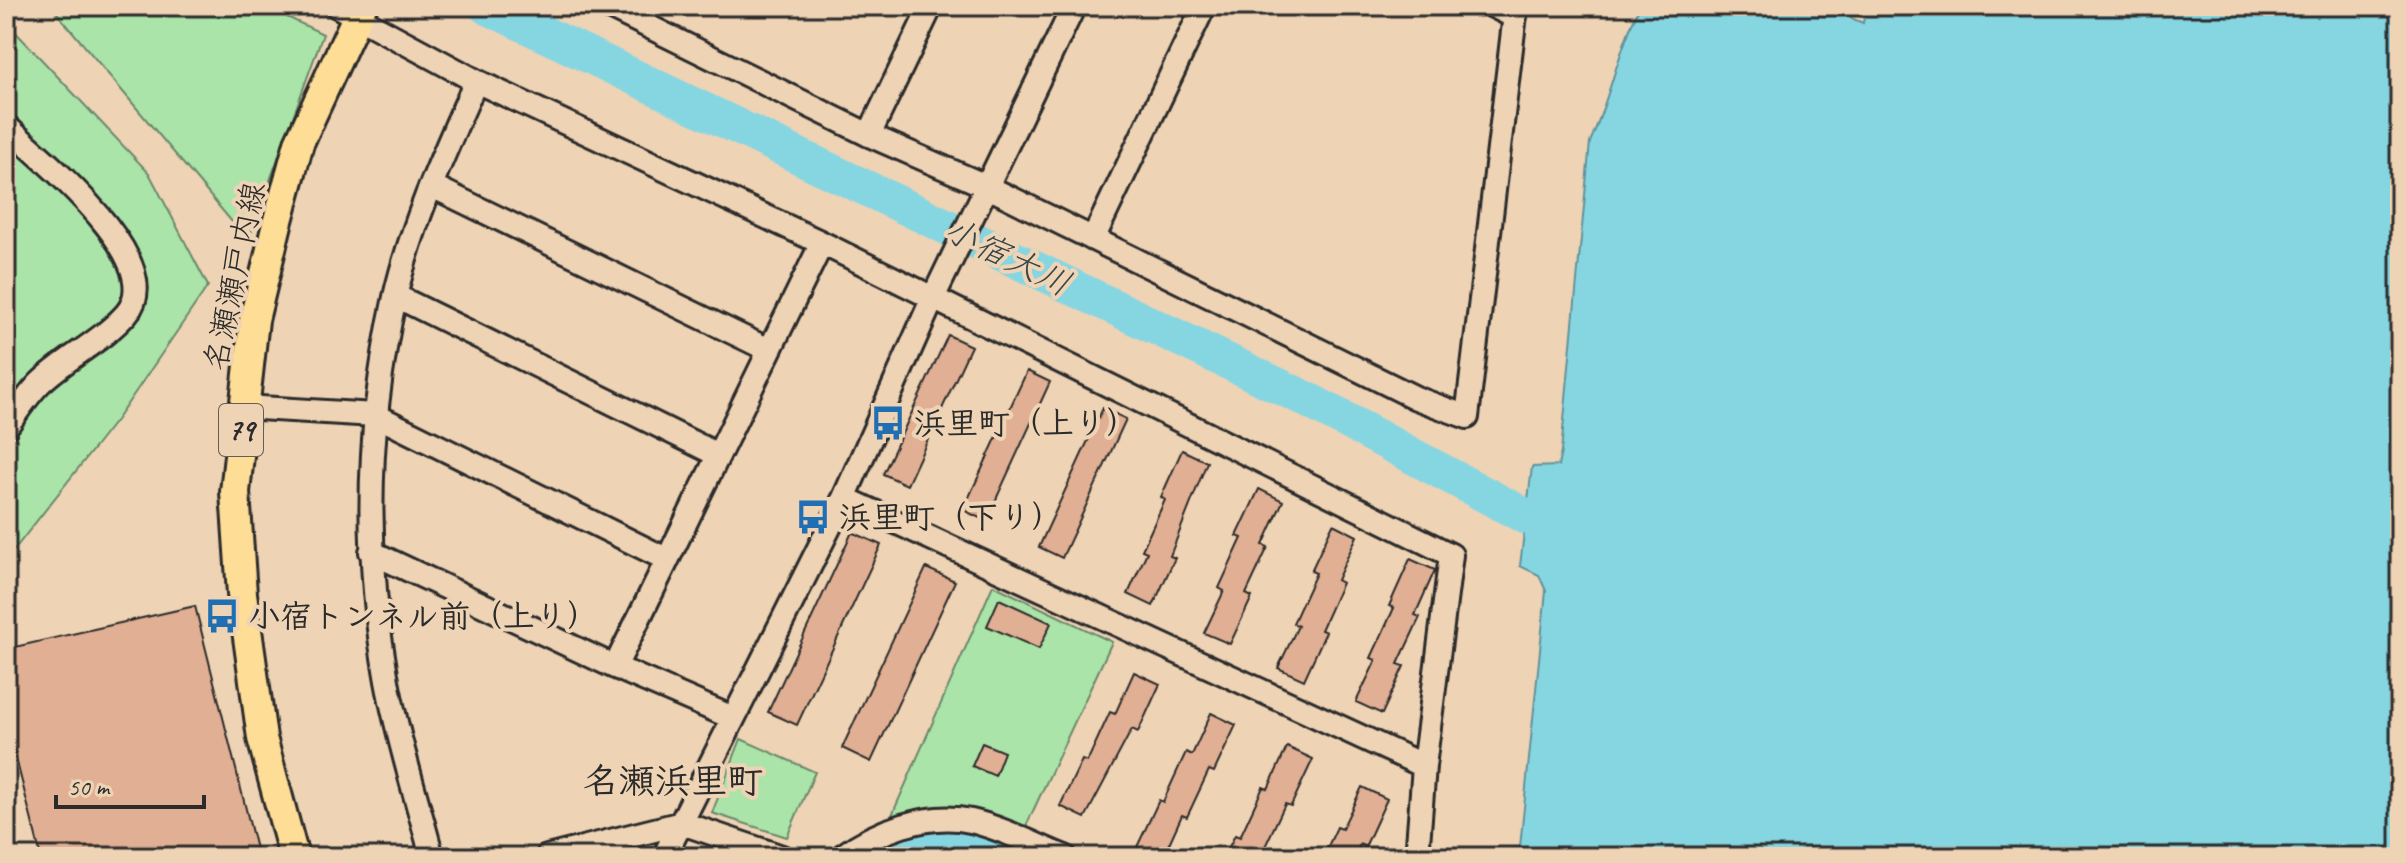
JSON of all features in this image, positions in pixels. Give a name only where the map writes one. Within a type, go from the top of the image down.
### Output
[{"type":"main road","name":"名瀬瀬戸内線","points":[[294,857],[262,738],[242,594],[235,492],[254,320],[299,143],[352,9]]},
{"type":"street","points":[[607,6],[1416,398],[1467,417],[1515,11],[1493,6]]},
{"type":"street","points":[[869,135],[931,6]]},
{"type":"street","points":[[664,857],[844,498],[935,293],[1074,6]]},
{"type":"street","points":[[1093,239],[1204,6]]},
{"type":"street","points":[[352,9],[476,81],[935,293],[1451,555],[1424,766],[1417,857]]},
{"type":"street","points":[[432,857],[387,682],[371,552],[375,415],[396,296],[432,186],[476,81]]},
{"type":"street","points":[[6,126],[102,216],[132,268],[135,293],[128,312],[39,384],[6,427]]},
{"type":"street","points":[[432,186],[769,350]]},
{"type":"street","points":[[615,667],[822,243]]},
{"type":"street","points":[[396,296],[718,455]]},
{"type":"street","points":[[243,407],[375,415],[666,559]]},
{"type":"street","points":[[844,498],[1424,766]]},
{"type":"street","points":[[371,552],[615,667],[733,718]]},
{"type":"street","points":[[841,857],[855,846],[896,828],[950,819],[971,821],[1065,857]]},
{"type":"street","points":[[547,857],[682,823],[782,857]]},
{"type":"green space","points":[[51,6],[264,6],[323,34],[248,241]]},
{"type":"green space","points":[[6,22],[149,173],[208,286],[117,419],[6,560]]},
{"type":"green space","points":[[993,585],[1112,642],[1026,826],[962,809],[892,815]]},
{"type":"green space","points":[[741,739],[815,772],[787,837],[712,813]]},
{"type":"water","points":[[1640,6],[1822,6],[1863,23],[1864,18],[1837,6],[2400,6],[2400,857],[1519,857],[1546,591],[1539,575],[1520,566],[1532,467],[1558,466],[1590,142]]},
{"type":"building","points":[[948,335],[971,346],[907,485],[883,474]]},
{"type":"building","points":[[1027,371],[1050,382],[986,521],[963,510]]},
{"type":"building","points":[[1103,408],[1126,419],[1062,558],[1039,547]]},
{"type":"building","points":[[1182,450],[1207,462],[1170,556],[1175,558],[1153,606],[1128,594],[1147,552],[1142,550],[1165,500],[1161,497]]},
{"type":"building","points":[[1259,489],[1283,501],[1263,545],[1268,547],[1246,594],[1252,597],[1230,644],[1204,633],[1224,591],[1219,588],[1242,538],[1237,536]]},
{"type":"building","points":[[1333,524],[1357,536],[1337,580],[1342,583],[1321,630],[1326,632],[1304,680],[1278,668],[1298,626],[1293,623],[1316,573],[1311,571]]},
{"type":"building","points":[[852,532],[881,545],[797,725],[768,712]]},
{"type":"building","points":[[1410,559],[1435,570],[1415,615],[1420,617],[1398,664],[1404,666],[1382,714],[1356,702],[1376,660],[1371,658],[1394,608],[1389,606]]},
{"type":"building","points":[[926,568],[955,581],[871,762],[842,748]]},
{"type":"building","points":[[999,599],[1051,623],[1039,649],[987,626]]},
{"type":"building","points":[[195,606],[258,857],[41,857],[6,719],[6,649]]},
{"type":"building","points":[[1134,672],[1160,684],[1138,732],[1132,729],[1085,818],[1060,806],[1082,760],[1087,762],[1110,712],[1115,714]]},
{"type":"building","points":[[1211,713],[1236,725],[1214,772],[1209,770],[1187,817],[1182,815],[1163,857],[1158,857],[1137,847],[1159,800],[1163,802],[1186,752],[1192,755]]},
{"type":"building","points":[[982,743],[1004,752],[995,776],[972,766]]},
{"type":"building","points":[[1287,747],[1313,759],[1291,806],[1285,804],[1263,851],[1259,848],[1255,857],[1224,857],[1235,835],[1240,837],[1263,787],[1268,789]]},
{"type":"building","points":[[1362,787],[1387,799],[1365,847],[1360,844],[1354,857],[1323,857],[1337,827],[1342,829]]},
{"type":"waterway","name":"小宿大川","points":[[486,6],[1304,398],[1525,516]]},
{"type":"waterway","points":[[891,857],[918,848],[948,845],[976,848],[1004,857]]},
{"type":"place","name":"浜里町（上り）","points":[[888,423]]},
{"type":"place","name":"浜里町（下り）","points":[[813,517]]},
{"type":"place","name":"小宿トンネル前（上り）","points":[[222,616]]},
{"type":"district","name":"名瀬浜里町","points":[[673,780]]}]
